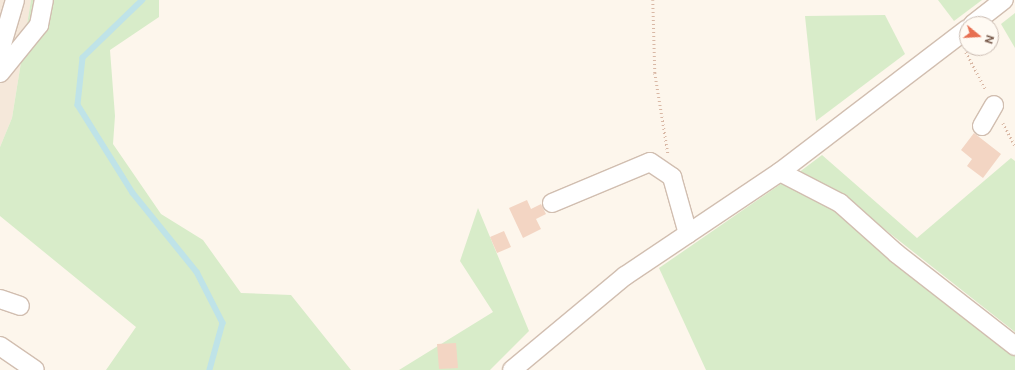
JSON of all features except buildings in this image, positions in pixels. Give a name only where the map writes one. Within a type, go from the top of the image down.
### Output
[{"type":"street","points":[[0,51],[15,0]]},
{"type":"street","points":[[0,73],[39,25],[44,0]]},
{"type":"street","points":[[983,16],[1004,0]]},
{"type":"street","points":[[512,370],[626,276],[780,172],[959,35]]},
{"type":"street","points":[[982,126],[994,105]]},
{"type":"street","points":[[552,202],[650,162],[672,177],[688,234]]},
{"type":"street","points":[[780,172],[840,202],[897,254],[1015,346]]},
{"type":"street","points":[[0,299],[20,306]]},
{"type":"street","points":[[0,346],[35,370]]},
{"type":"path","points":[[653,0],[655,73],[672,177]]},
{"type":"shaded area","points":[[0,0],[31,0],[12,118],[0,147]]},
{"type":"green space","points":[[31,0],[159,0],[159,17],[110,50],[115,116],[113,144],[161,214],[203,240],[241,293],[291,295],[351,370],[106,370],[136,327],[0,216],[0,147],[12,118]]},
{"type":"green space","points":[[938,0],[982,0],[959,16],[954,21]]},
{"type":"green space","points":[[1015,13],[1015,48],[1001,24]]},
{"type":"green space","points":[[885,15],[905,54],[816,121],[805,16]]},
{"type":"green space","points":[[822,155],[917,238],[1011,158],[1015,161],[1015,332],[845,198],[798,173]]},
{"type":"green space","points":[[785,181],[837,207],[1015,350],[1015,370],[706,370],[659,268]]},
{"type":"green space","points":[[478,208],[529,331],[490,370],[399,370],[493,312],[460,261]]},
{"type":"waterway","points":[[143,0],[83,58],[78,105],[133,193],[197,272],[223,323],[210,370]]}]
